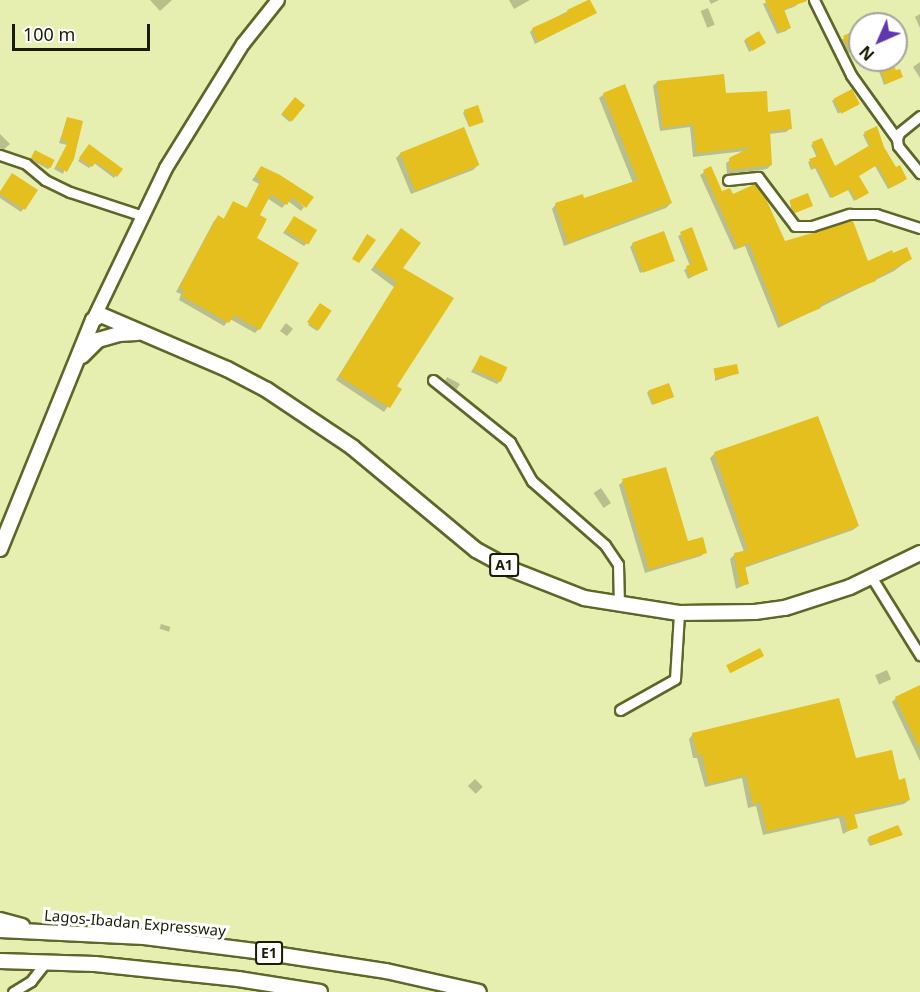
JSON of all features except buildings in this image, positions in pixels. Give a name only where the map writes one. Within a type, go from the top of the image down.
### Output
[{"type":"highway","name":"A1","points":[[0,549],[93,320],[98,315],[227,369],[322,424],[476,550],[548,586],[584,598],[679,613],[755,612],[785,608],[872,578],[920,553]]},
{"type":"highway","name":"A1","points":[[77,361],[98,340],[119,334],[139,333]]},
{"type":"highway","points":[[0,920],[44,932]]},
{"type":"highway","name":"Lagos-Ibadan Expressway","points":[[0,930],[144,937],[255,951],[386,971],[479,992]]},
{"type":"highway","name":"E1","points":[[0,961],[95,964],[238,979],[320,992]]},
{"type":"main road","points":[[93,320],[166,168],[243,44],[278,0]]},
{"type":"street","points":[[814,0],[851,75],[897,139]]},
{"type":"street","points":[[920,116],[899,133],[897,139],[898,146],[920,173]]},
{"type":"street","points":[[0,155],[26,164],[45,180],[70,192],[143,216]]},
{"type":"street","points":[[728,180],[758,177],[795,226],[812,226],[850,214],[876,214],[920,228]]},
{"type":"street","points":[[433,380],[510,442],[532,481],[605,545],[618,564],[619,605]]},
{"type":"street","points":[[872,578],[920,655]]},
{"type":"street","points":[[620,710],[675,679],[679,613]]},
{"type":"street","points":[[13,992],[31,981],[45,963]]}]
